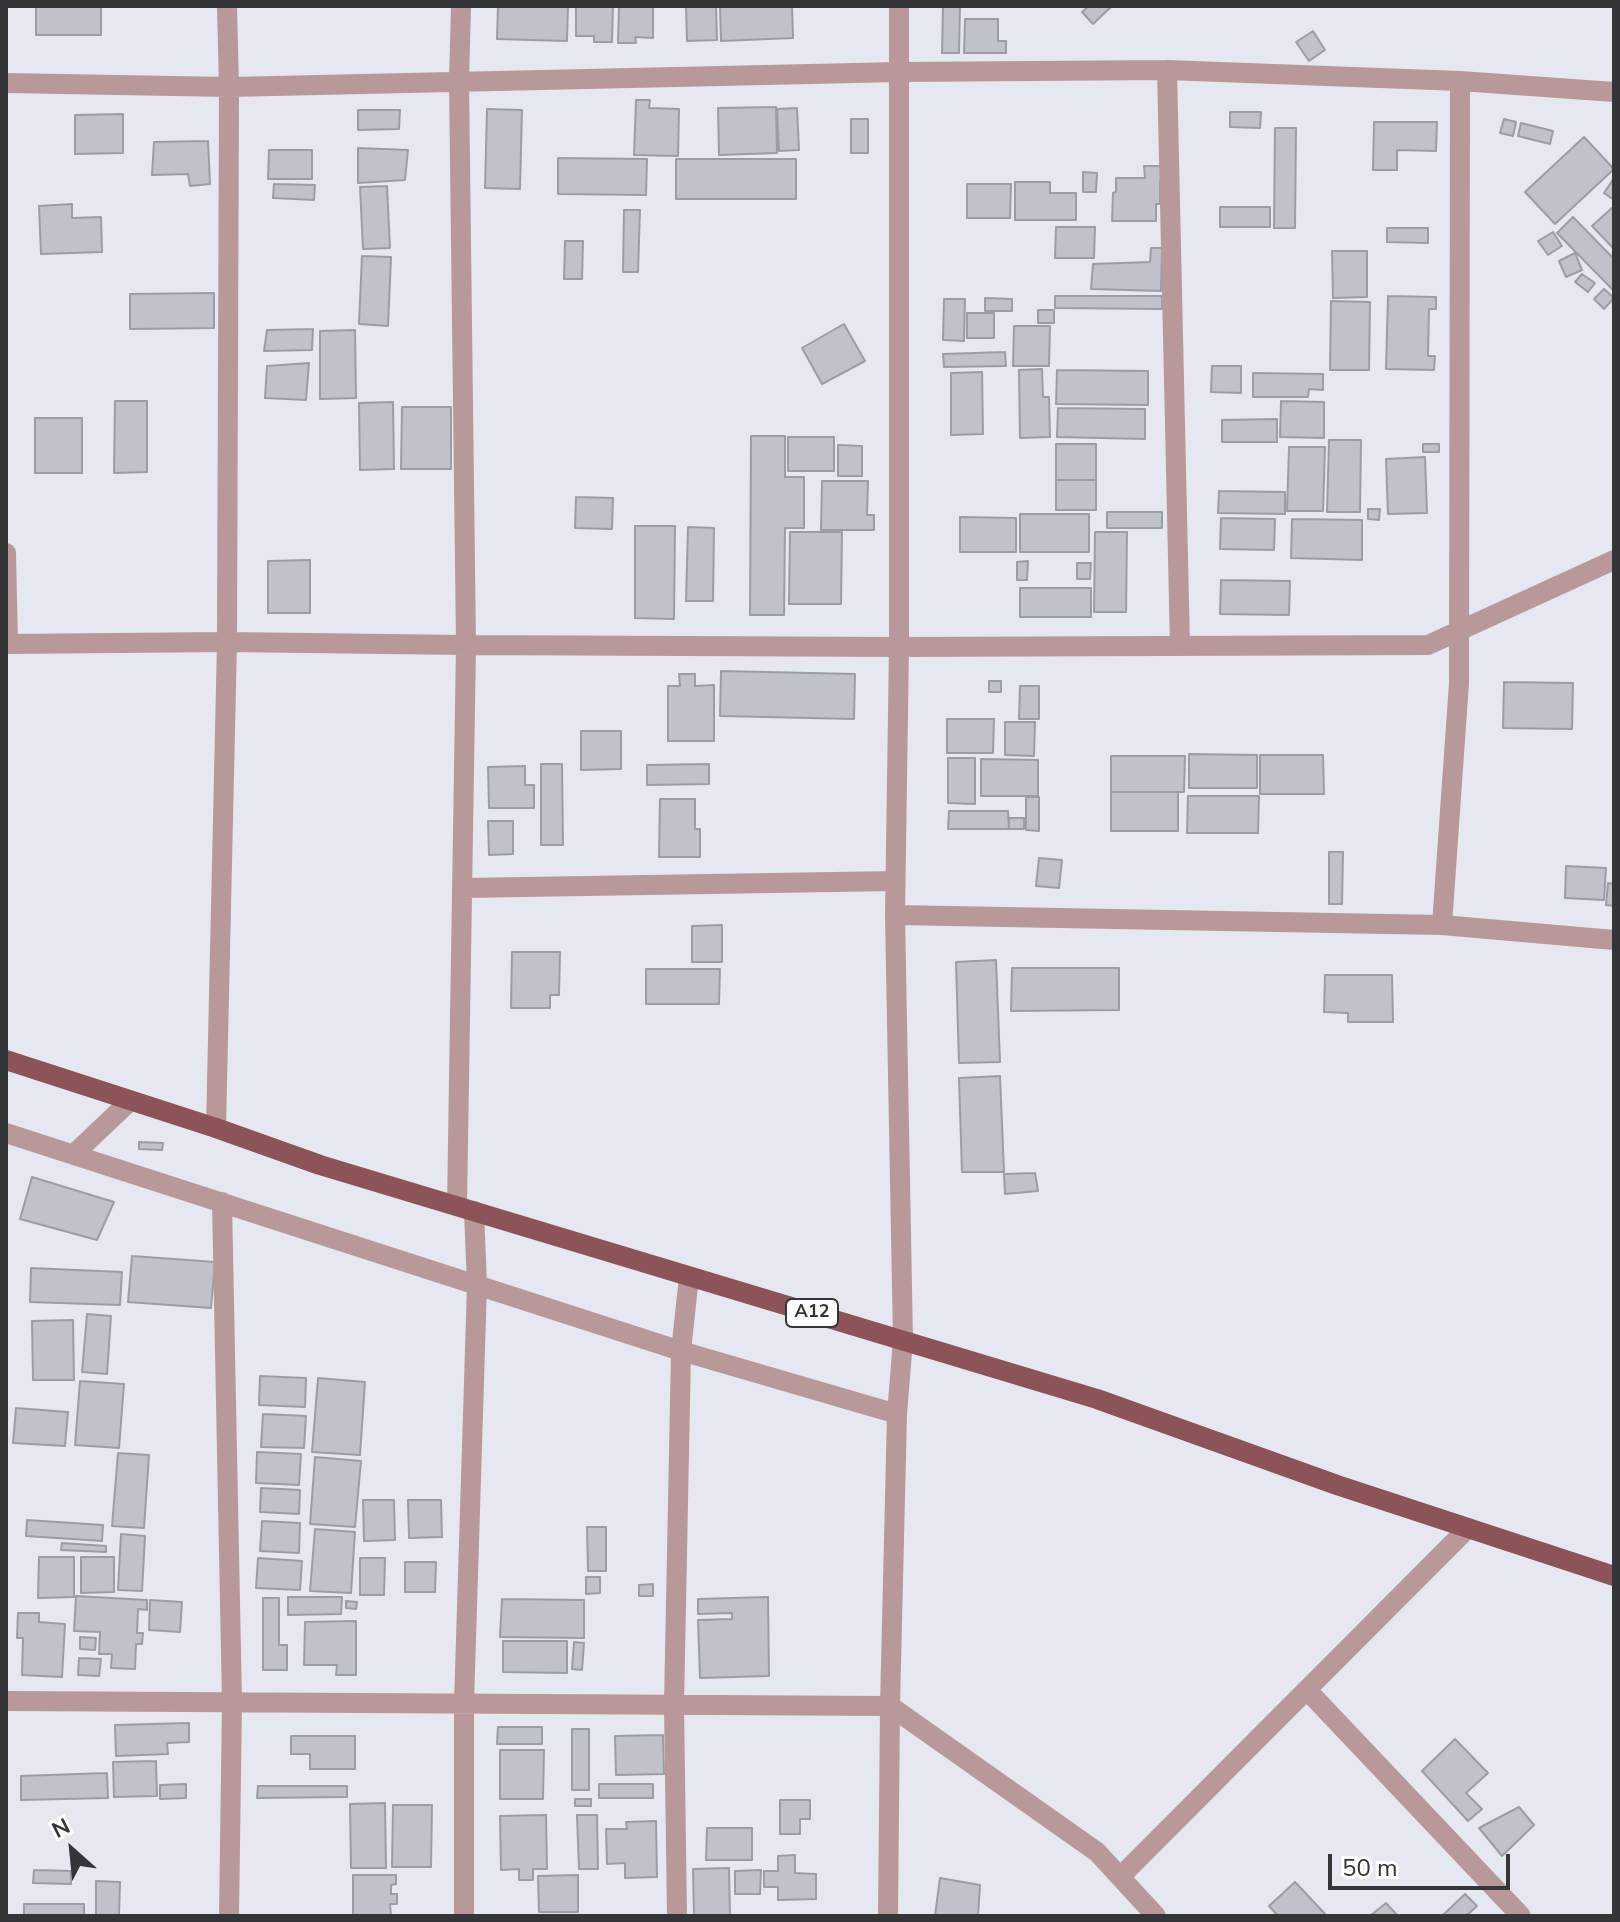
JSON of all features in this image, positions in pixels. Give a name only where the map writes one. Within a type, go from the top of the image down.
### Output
[{"type":"main road","name":"A12","points":[[6,1060],[320,1165],[1097,1399],[1322,1480],[1614,1576]]},
{"type":"street","points":[[216,1128],[227,642],[227,6]]},
{"type":"street","points":[[461,6],[459,81],[466,645],[462,888],[465,1209],[477,1285],[464,1703],[464,1916]]},
{"type":"street","points":[[888,1916],[897,1414],[903,1340],[895,915],[899,647],[899,6]]},
{"type":"street","points":[[6,83],[229,87],[899,72],[1167,70],[1460,81],[1614,92]]},
{"type":"street","points":[[1167,70],[1180,646]]},
{"type":"street","points":[[1442,925],[1459,683],[1460,81]]},
{"type":"street","points":[[6,553],[7,644],[1428,645],[1614,560]]},
{"type":"street","points":[[462,888],[895,881]]},
{"type":"street","points":[[895,915],[1442,925],[1614,940]]},
{"type":"street","points":[[74,1154],[130,1101]]},
{"type":"street","points":[[6,1133],[681,1351],[897,1414]]},
{"type":"street","points":[[222,1202],[232,1702],[229,1916]]},
{"type":"street","points":[[677,1916],[674,1705],[681,1351],[689,1277]]},
{"type":"street","points":[[1120,1877],[1468,1528]]},
{"type":"street","points":[[1307,1690],[1521,1916]]},
{"type":"street","points":[[6,1701],[890,1706],[1097,1852],[1156,1916]]},
{"type":"building","points":[[36,6],[101,6],[101,35],[36,35]]},
{"type":"building","points":[[498,6],[568,6],[567,41],[497,39]]},
{"type":"building","points":[[576,6],[613,6],[612,42],[594,42],[594,36],[576,36]]},
{"type":"building","points":[[619,6],[653,6],[653,38],[635,37],[636,43],[618,43]]},
{"type":"building","points":[[686,6],[716,6],[717,40],[687,41]]},
{"type":"building","points":[[720,6],[792,6],[793,38],[721,41]]},
{"type":"building","points":[[943,6],[960,6],[959,53],[942,53]]},
{"type":"building","points":[[1089,6],[1112,6],[1093,24],[1082,12]]},
{"type":"building","points":[[965,19],[998,19],[998,41],[1006,41],[1006,53],[964,53]]},
{"type":"building","points":[[1313,31],[1325,50],[1309,61],[1296,42]]},
{"type":"building","points":[[636,100],[650,100],[649,108],[679,109],[678,156],[634,155]]},
{"type":"building","points":[[776,107],[777,153],[719,155],[718,108]]},
{"type":"building","points":[[797,108],[799,150],[779,151],[777,109]]},
{"type":"building","points":[[487,109],[522,110],[520,189],[485,188]]},
{"type":"building","points":[[358,110],[400,110],[399,129],[358,130]]},
{"type":"building","points":[[1230,112],[1261,112],[1260,128],[1230,127]]},
{"type":"building","points":[[123,114],[123,153],[75,154],[75,115]]},
{"type":"building","points":[[851,119],[868,119],[868,153],[851,153]]},
{"type":"building","points":[[1504,119],[1516,122],[1513,136],[1500,133]]},
{"type":"building","points":[[1374,122],[1437,122],[1436,151],[1397,150],[1397,170],[1373,170]]},
{"type":"building","points":[[1521,123],[1553,131],[1550,144],[1518,136]]},
{"type":"building","points":[[1275,128],[1296,128],[1295,228],[1274,228]]},
{"type":"building","points":[[1584,137],[1614,169],[1555,224],[1525,192]]},
{"type":"building","points":[[208,141],[210,184],[190,186],[188,174],[152,175],[154,142]]},
{"type":"building","points":[[358,148],[408,150],[405,180],[358,183]]},
{"type":"building","points":[[269,150],[312,150],[312,179],[268,179]]},
{"type":"building","points":[[558,158],[647,159],[646,195],[558,194]]},
{"type":"building","points":[[676,159],[796,159],[796,199],[676,199]]},
{"type":"building","points":[[1144,166],[1164,166],[1160,204],[1156,204],[1156,221],[1112,221],[1116,178],[1145,178]]},
{"type":"building","points":[[1083,172],[1097,173],[1096,192],[1083,192]]},
{"type":"building","points":[[1614,178],[1614,200],[1604,193]]},
{"type":"building","points":[[1015,182],[1050,182],[1050,193],[1076,193],[1076,220],[1015,220]]},
{"type":"building","points":[[274,184],[315,185],[314,200],[273,198]]},
{"type":"building","points":[[967,184],[1011,184],[1010,218],[967,218]]},
{"type":"building","points":[[387,186],[390,248],[363,249],[360,187]]},
{"type":"building","points":[[72,204],[72,218],[101,217],[102,252],[41,254],[39,206]]},
{"type":"building","points":[[1220,207],[1270,207],[1270,227],[1220,227]]},
{"type":"building","points":[[1614,209],[1614,249],[1592,226]]},
{"type":"building","points":[[624,210],[640,210],[638,272],[623,272]]},
{"type":"building","points":[[1573,217],[1614,259],[1614,291],[1557,233]]},
{"type":"building","points":[[1056,227],[1095,227],[1094,258],[1055,258]]},
{"type":"building","points":[[1387,228],[1428,228],[1428,243],[1387,242]]},
{"type":"building","points":[[1553,232],[1562,246],[1548,255],[1538,241]]},
{"type":"building","points":[[565,241],[583,241],[582,279],[564,279]]},
{"type":"building","points":[[1151,248],[1162,248],[1161,291],[1091,289],[1093,264],[1150,262]]},
{"type":"building","points":[[1332,251],[1367,251],[1367,297],[1333,298]]},
{"type":"building","points":[[1575,253],[1582,270],[1566,277],[1559,261]]},
{"type":"building","points":[[362,256],[391,257],[388,326],[359,324]]},
{"type":"building","points":[[1582,274],[1595,283],[1588,292],[1575,282]]},
{"type":"building","points":[[1604,289],[1614,298],[1604,309],[1594,299]]},
{"type":"building","points":[[214,293],[214,328],[130,329],[130,294]]},
{"type":"building","points":[[1055,296],[1162,296],[1162,309],[1055,308]]},
{"type":"building","points":[[1388,296],[1436,297],[1436,309],[1429,309],[1428,356],[1435,356],[1434,370],[1386,369]]},
{"type":"building","points":[[985,298],[1012,299],[1012,311],[985,311]]},
{"type":"building","points":[[944,299],[965,299],[964,341],[943,340]]},
{"type":"building","points":[[1331,301],[1370,302],[1369,370],[1330,370]]},
{"type":"building","points":[[1038,310],[1054,310],[1054,323],[1038,323]]},
{"type":"building","points":[[967,313],[994,313],[994,338],[967,338]]},
{"type":"building","points":[[844,324],[865,361],[822,384],[802,348]]},
{"type":"building","points":[[1014,326],[1050,326],[1049,366],[1013,366]]},
{"type":"building","points":[[313,329],[312,350],[264,351],[267,330]]},
{"type":"building","points":[[355,330],[356,398],[320,399],[320,331]]},
{"type":"building","points":[[1005,352],[1006,366],[944,367],[943,354]]},
{"type":"building","points":[[309,363],[306,400],[265,398],[267,366]]},
{"type":"building","points":[[1212,366],[1241,366],[1241,393],[1211,392]]},
{"type":"building","points":[[1042,369],[1043,397],[1049,397],[1050,437],[1020,438],[1019,370]]},
{"type":"building","points":[[1057,370],[1148,371],[1148,405],[1056,404]]},
{"type":"building","points":[[982,372],[983,434],[951,435],[951,373]]},
{"type":"building","points":[[1253,373],[1323,374],[1323,390],[1309,389],[1308,397],[1253,397]]},
{"type":"building","points":[[115,401],[147,401],[147,472],[114,473]]},
{"type":"building","points":[[1281,401],[1324,402],[1324,438],[1280,437]]},
{"type":"building","points":[[393,402],[394,469],[360,470],[359,403]]},
{"type":"building","points":[[402,407],[451,407],[451,469],[401,469]]},
{"type":"building","points":[[1058,408],[1145,409],[1145,439],[1057,437]]},
{"type":"building","points":[[35,418],[82,418],[82,473],[35,473]]},
{"type":"building","points":[[1277,419],[1277,442],[1222,442],[1222,420]]},
{"type":"building","points":[[751,436],[785,436],[785,477],[804,477],[804,528],[785,528],[784,615],[750,615]]},
{"type":"building","points":[[788,437],[834,437],[834,471],[788,471]]},
{"type":"building","points":[[1329,440],[1361,440],[1360,512],[1327,512]]},
{"type":"building","points":[[1056,444],[1096,444],[1096,480],[1056,480]]},
{"type":"building","points":[[1423,444],[1439,444],[1439,452],[1423,452]]},
{"type":"building","points":[[838,445],[862,446],[862,476],[838,476]]},
{"type":"building","points":[[1289,447],[1325,447],[1323,511],[1287,511]]},
{"type":"building","points":[[1425,457],[1427,513],[1388,514],[1386,459]]},
{"type":"building","points":[[1056,480],[1096,480],[1096,510],[1056,510]]},
{"type":"building","points":[[822,481],[868,481],[867,515],[874,515],[874,530],[821,530]]},
{"type":"building","points":[[1219,491],[1285,492],[1285,514],[1218,513]]},
{"type":"building","points":[[576,497],[613,498],[612,529],[575,528]]},
{"type":"building","points":[[1368,509],[1380,509],[1379,520],[1368,519]]},
{"type":"building","points":[[1107,512],[1162,512],[1162,528],[1107,528]]},
{"type":"building","points":[[1020,514],[1089,514],[1089,552],[1020,552]]},
{"type":"building","points":[[960,517],[1016,518],[1016,552],[960,552]]},
{"type":"building","points":[[1221,518],[1275,519],[1274,550],[1220,549]]},
{"type":"building","points":[[1292,519],[1362,520],[1362,560],[1291,558]]},
{"type":"building","points":[[635,526],[675,526],[674,619],[635,618]]},
{"type":"building","points":[[688,527],[714,528],[713,601],[686,601]]},
{"type":"building","points":[[790,532],[842,532],[841,604],[789,604]]},
{"type":"building","points":[[1095,532],[1127,532],[1126,612],[1094,612]]},
{"type":"building","points":[[310,560],[310,613],[268,613],[268,561]]},
{"type":"building","points":[[1028,561],[1027,580],[1017,580],[1017,562]]},
{"type":"building","points":[[1077,563],[1091,563],[1090,579],[1077,579]]},
{"type":"building","points":[[1221,580],[1290,581],[1289,615],[1220,614]]},
{"type":"building","points":[[1020,588],[1091,588],[1091,617],[1020,617]]},
{"type":"building","points":[[721,671],[855,674],[854,719],[720,716]]},
{"type":"building","points":[[679,674],[695,674],[695,686],[714,685],[714,741],[668,741],[668,686],[680,686]]},
{"type":"building","points":[[989,681],[1001,681],[1001,692],[989,692]]},
{"type":"building","points":[[1504,682],[1573,683],[1572,729],[1503,728]]},
{"type":"building","points":[[1020,686],[1039,686],[1039,719],[1019,719]]},
{"type":"building","points":[[947,719],[994,719],[993,753],[947,753]]},
{"type":"building","points":[[1005,722],[1035,722],[1034,756],[1005,755]]},
{"type":"building","points":[[581,731],[621,731],[621,769],[581,770]]},
{"type":"building","points":[[1189,754],[1257,755],[1257,788],[1189,788]]},
{"type":"building","points":[[1260,755],[1323,755],[1324,794],[1260,794]]},
{"type":"building","points":[[1111,756],[1185,756],[1184,792],[1111,792]]},
{"type":"building","points":[[948,758],[975,758],[975,804],[948,803]]},
{"type":"building","points":[[981,759],[1038,760],[1038,796],[981,796]]},
{"type":"building","points":[[541,764],[562,764],[563,845],[541,845]]},
{"type":"building","points":[[709,764],[709,784],[647,785],[647,765]]},
{"type":"building","points":[[525,766],[525,785],[534,785],[534,808],[489,808],[488,767]]},
{"type":"building","points":[[1111,792],[1178,792],[1178,831],[1111,831]]},
{"type":"building","points":[[1188,796],[1259,796],[1258,833],[1187,833]]},
{"type":"building","points":[[1026,797],[1039,797],[1039,831],[1026,830]]},
{"type":"building","points":[[660,799],[695,799],[695,829],[700,829],[700,857],[659,857]]},
{"type":"building","points":[[949,811],[1008,811],[1009,829],[948,829]]},
{"type":"building","points":[[1009,818],[1024,818],[1024,829],[1009,829]]},
{"type":"building","points":[[488,821],[513,821],[513,854],[489,855]]},
{"type":"building","points":[[1329,852],[1343,852],[1342,904],[1329,904]]},
{"type":"building","points":[[1039,858],[1062,860],[1059,888],[1036,886]]},
{"type":"building","points":[[1566,866],[1606,868],[1604,900],[1565,898]]},
{"type":"building","points":[[1608,883],[1614,884],[1614,906],[1606,905]]},
{"type":"building","points":[[722,925],[722,962],[692,962],[692,926]]},
{"type":"building","points":[[512,952],[560,952],[559,995],[550,995],[550,1008],[511,1008]]},
{"type":"building","points":[[996,960],[1000,1062],[959,1063],[956,962]]},
{"type":"building","points":[[1012,968],[1119,968],[1119,1010],[1011,1011]]},
{"type":"building","points":[[646,969],[720,969],[719,1004],[646,1004]]},
{"type":"building","points":[[1325,975],[1392,975],[1393,1022],[1348,1022],[1348,1013],[1324,1012]]},
{"type":"building","points":[[1000,1076],[1004,1172],[962,1172],[959,1078]]},
{"type":"building","points":[[139,1142],[163,1143],[162,1150],[139,1149]]},
{"type":"building","points":[[1035,1173],[1038,1191],[1005,1194],[1004,1174]]},
{"type":"building","points":[[32,1177],[114,1202],[97,1240],[20,1219]]},
{"type":"building","points":[[132,1256],[215,1262],[211,1308],[128,1302]]},
{"type":"building","points":[[31,1268],[122,1272],[120,1305],[30,1302]]},
{"type":"building","points":[[87,1314],[111,1316],[107,1374],[82,1372]]},
{"type":"building","points":[[73,1320],[74,1380],[33,1380],[32,1321]]},
{"type":"building","points":[[260,1376],[306,1378],[305,1407],[259,1405]]},
{"type":"building","points":[[318,1378],[365,1382],[360,1455],[312,1452]]},
{"type":"building","points":[[80,1381],[124,1384],[119,1448],[75,1445]]},
{"type":"building","points":[[16,1408],[68,1412],[65,1446],[13,1443]]},
{"type":"building","points":[[263,1414],[306,1416],[304,1448],[261,1447]]},
{"type":"building","points":[[257,1452],[301,1454],[299,1485],[256,1483]]},
{"type":"building","points":[[118,1453],[149,1455],[144,1528],[112,1526]]},
{"type":"building","points":[[315,1457],[361,1461],[355,1527],[310,1524]]},
{"type":"building","points":[[261,1488],[300,1490],[299,1514],[260,1512]]},
{"type":"building","points":[[363,1500],[394,1500],[395,1540],[364,1541]]},
{"type":"building","points":[[408,1500],[441,1500],[442,1537],[409,1538]]},
{"type":"building","points":[[27,1520],[103,1525],[102,1541],[26,1536]]},
{"type":"building","points":[[262,1521],[300,1523],[299,1553],[260,1551]]},
{"type":"building","points":[[587,1527],[606,1527],[606,1571],[588,1571]]},
{"type":"building","points":[[315,1529],[355,1532],[351,1593],[310,1591]]},
{"type":"building","points":[[121,1534],[145,1536],[142,1591],[118,1590]]},
{"type":"building","points":[[62,1543],[106,1546],[106,1552],[61,1550]]},
{"type":"building","points":[[39,1557],[74,1557],[74,1597],[38,1598]]},
{"type":"building","points":[[81,1557],[114,1557],[114,1592],[81,1593]]},
{"type":"building","points":[[258,1558],[302,1561],[300,1590],[256,1588]]},
{"type":"building","points":[[360,1558],[385,1558],[384,1595],[360,1595]]},
{"type":"building","points":[[405,1562],[436,1562],[435,1592],[405,1592]]},
{"type":"building","points":[[586,1577],[600,1577],[600,1593],[586,1594]]},
{"type":"building","points":[[653,1584],[653,1596],[639,1596],[639,1585]]},
{"type":"building","points":[[76,1596],[147,1600],[147,1610],[138,1609],[137,1633],[143,1633],[142,1644],[136,1644],[135,1669],[111,1668],[112,1654],[99,1654],[100,1632],[74,1631]]},
{"type":"building","points":[[288,1597],[342,1597],[341,1614],[288,1615]]},
{"type":"building","points":[[768,1597],[769,1676],[700,1678],[698,1620],[732,1619],[732,1613],[698,1614],[698,1599]]},
{"type":"building","points":[[263,1598],[279,1598],[279,1645],[287,1645],[287,1670],[263,1670]]},
{"type":"building","points":[[502,1599],[584,1600],[584,1638],[500,1637]]},
{"type":"building","points":[[150,1600],[182,1602],[180,1632],[149,1630]]},
{"type":"building","points":[[346,1601],[357,1602],[356,1609],[346,1608]]},
{"type":"building","points":[[18,1613],[39,1613],[39,1622],[65,1624],[62,1677],[22,1675],[23,1638],[17,1638]]},
{"type":"building","points":[[356,1621],[356,1675],[336,1675],[337,1665],[304,1665],[305,1622]]},
{"type":"building","points":[[80,1637],[96,1638],[95,1650],[80,1649]]},
{"type":"building","points":[[503,1641],[567,1641],[567,1673],[503,1672]]},
{"type":"building","points":[[574,1642],[584,1643],[582,1670],[572,1669]]},
{"type":"building","points":[[79,1658],[101,1659],[99,1676],[78,1675]]},
{"type":"building","points":[[189,1723],[189,1742],[167,1743],[168,1754],[116,1756],[115,1725]]},
{"type":"building","points":[[498,1727],[542,1727],[542,1744],[497,1744]]},
{"type":"building","points":[[572,1729],[589,1729],[589,1790],[572,1790]]},
{"type":"building","points":[[663,1735],[664,1774],[616,1775],[615,1736]]},
{"type":"building","points":[[291,1736],[355,1736],[355,1769],[310,1769],[310,1754],[291,1754]]},
{"type":"building","points":[[1455,1739],[1488,1773],[1466,1793],[1482,1809],[1468,1821],[1422,1771]]},
{"type":"building","points":[[500,1750],[544,1750],[543,1799],[500,1799]]},
{"type":"building","points":[[156,1761],[157,1796],[114,1797],[113,1762]]},
{"type":"building","points":[[107,1773],[108,1798],[21,1800],[21,1776]]},
{"type":"building","points":[[186,1784],[186,1798],[160,1799],[160,1785]]},
{"type":"building","points":[[599,1784],[653,1784],[653,1798],[599,1798]]},
{"type":"building","points":[[258,1786],[347,1786],[347,1797],[257,1798]]},
{"type":"building","points":[[575,1799],[591,1799],[591,1806],[575,1806]]},
{"type":"building","points":[[780,1800],[810,1800],[810,1819],[800,1819],[800,1834],[780,1834]]},
{"type":"building","points":[[385,1803],[386,1868],[351,1868],[350,1804]]},
{"type":"building","points":[[393,1805],[432,1805],[431,1867],[392,1867]]},
{"type":"building","points":[[1519,1807],[1534,1825],[1502,1856],[1479,1828]]},
{"type":"building","points":[[546,1815],[547,1869],[533,1869],[533,1880],[519,1880],[519,1869],[501,1870],[500,1816]]},
{"type":"building","points":[[577,1815],[597,1815],[598,1869],[579,1869]]},
{"type":"building","points":[[656,1821],[657,1877],[625,1878],[625,1863],[607,1864],[606,1829],[627,1829],[626,1822]]},
{"type":"building","points":[[707,1828],[752,1828],[752,1860],[706,1860]]},
{"type":"building","points":[[795,1855],[795,1873],[816,1874],[816,1899],[778,1900],[778,1887],[764,1887],[764,1871],[778,1871],[778,1856]]},
{"type":"building","points":[[729,1868],[730,1916],[694,1916],[693,1869]]},
{"type":"building","points":[[34,1870],[71,1871],[71,1884],[33,1883]]},
{"type":"building","points":[[761,1870],[760,1894],[735,1894],[735,1871]]},
{"type":"building","points":[[353,1875],[396,1875],[391,1894],[397,1894],[397,1904],[390,1904],[391,1916],[353,1916]]},
{"type":"building","points":[[578,1875],[578,1912],[539,1912],[538,1876]]},
{"type":"building","points":[[940,1878],[980,1885],[978,1916],[935,1916]]},
{"type":"building","points":[[96,1881],[120,1882],[119,1916],[96,1916]]},
{"type":"building","points":[[1295,1882],[1327,1916],[1278,1916],[1269,1906]]},
{"type":"building","points":[[1465,1894],[1477,1906],[1466,1916],[1442,1916]]},
{"type":"building","points":[[1386,1903],[1398,1916],[1370,1916]]},
{"type":"building","points":[[24,1904],[84,1904],[84,1916],[24,1916]]}]
